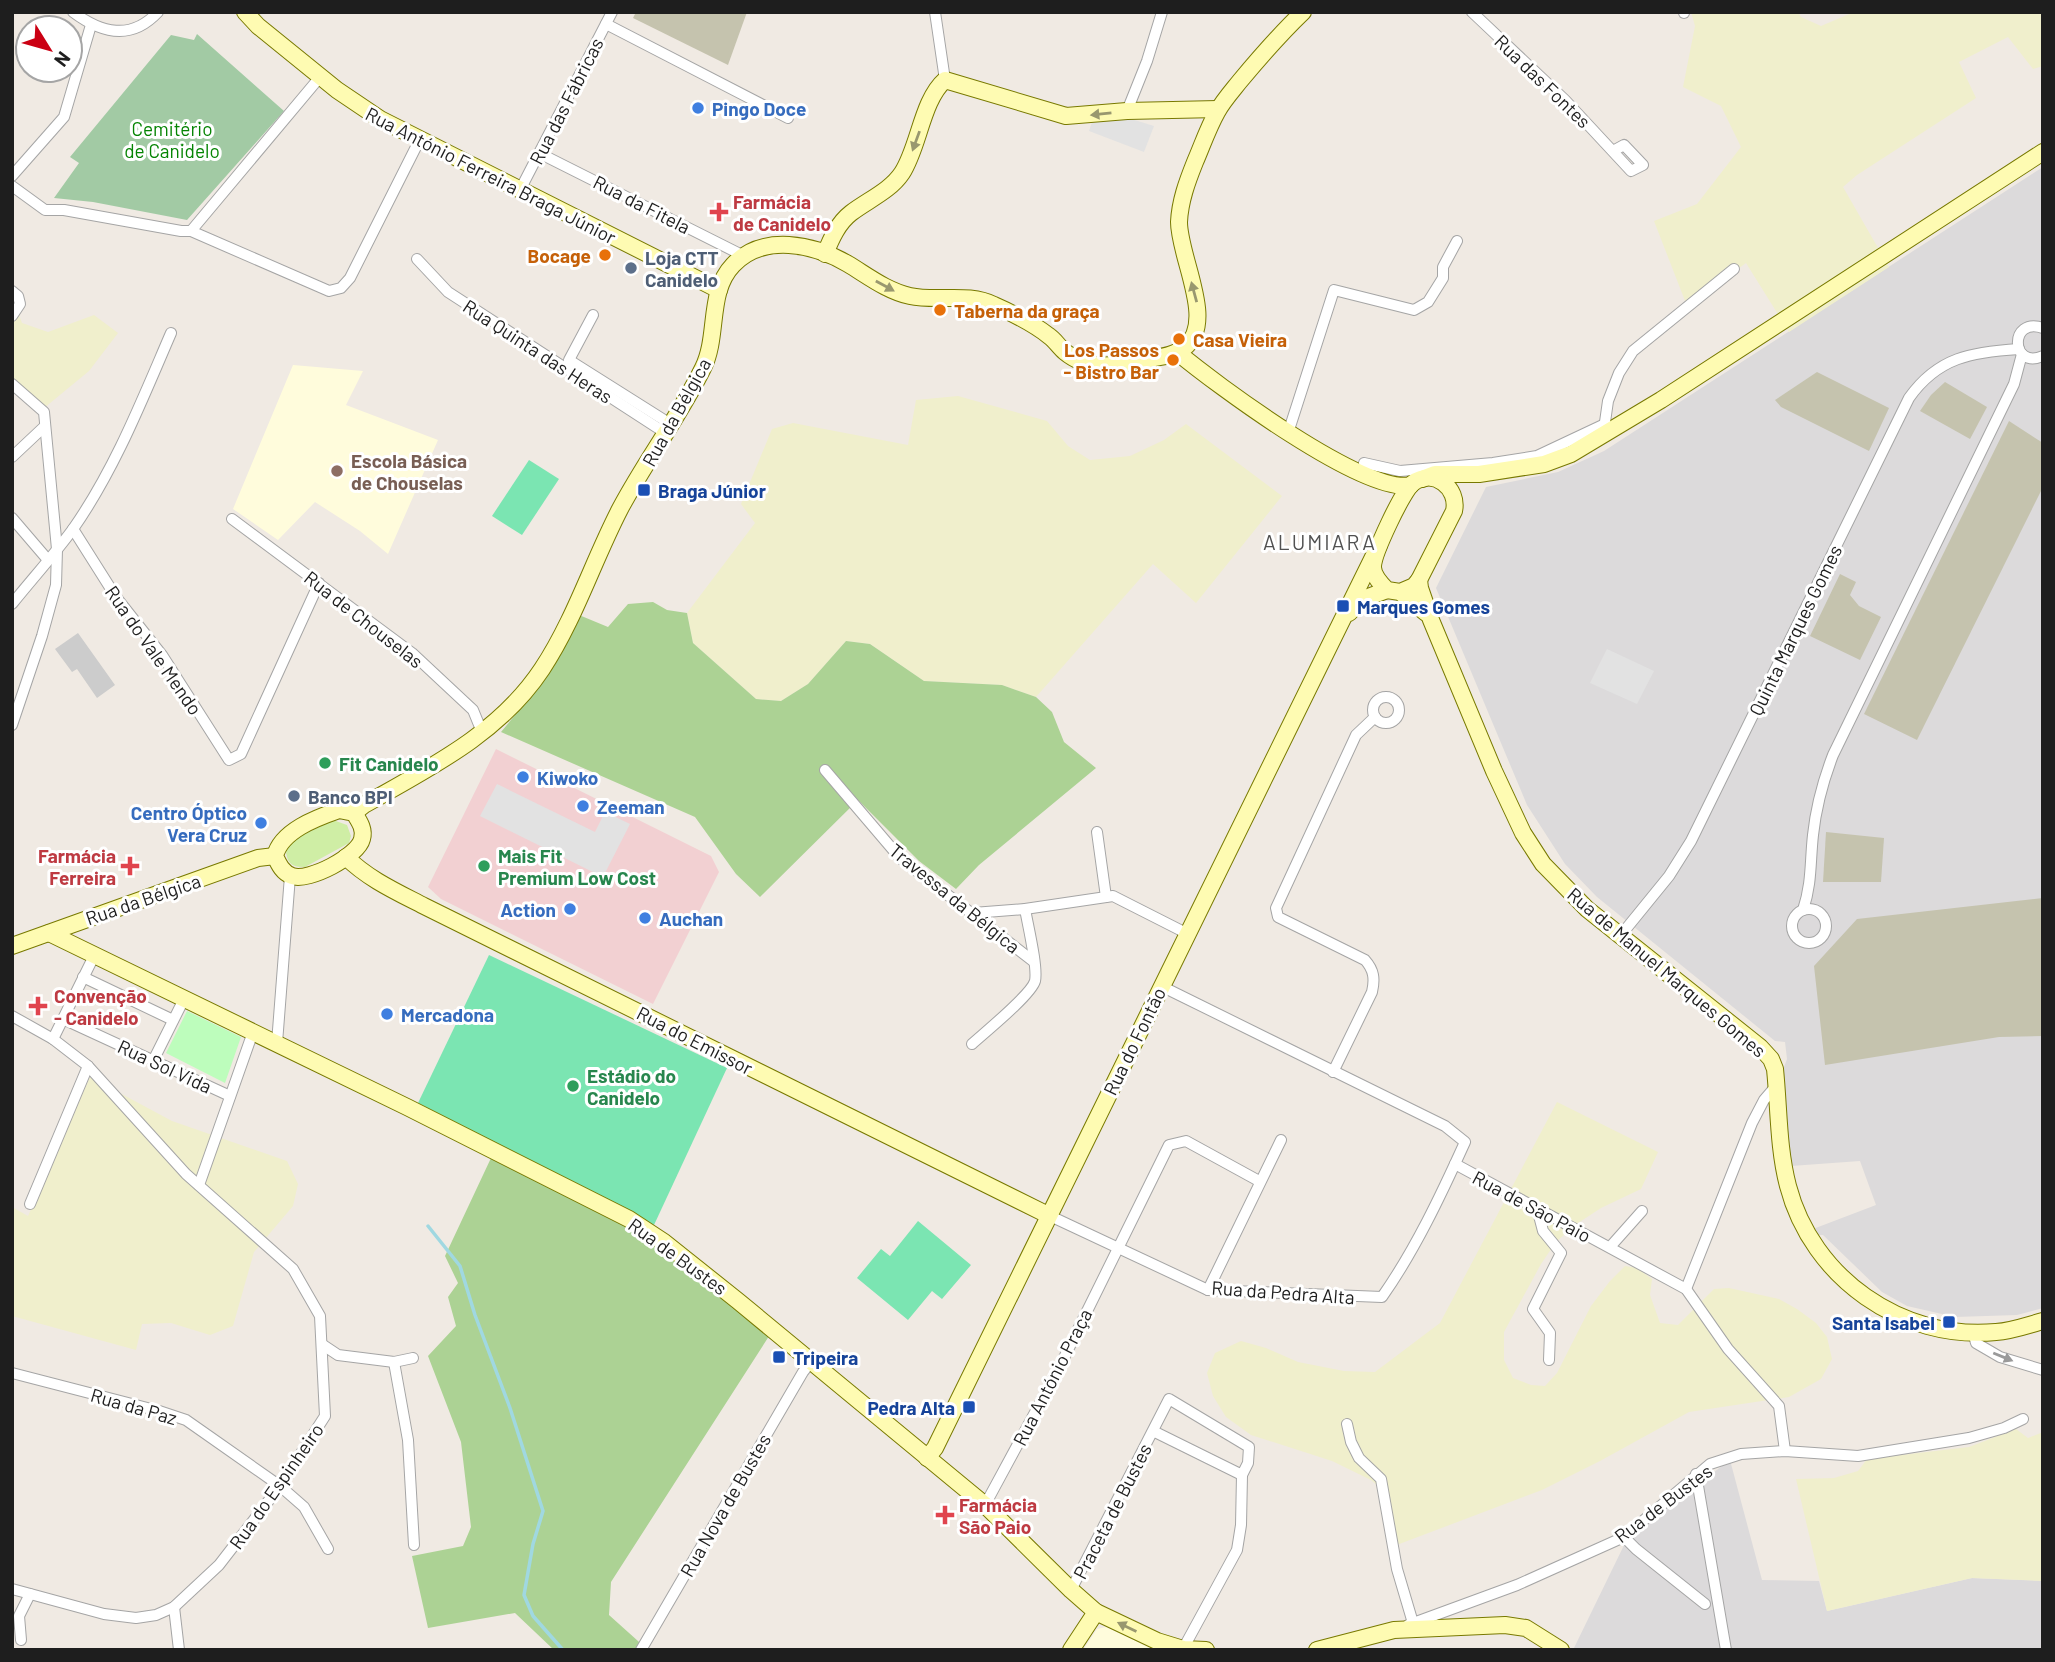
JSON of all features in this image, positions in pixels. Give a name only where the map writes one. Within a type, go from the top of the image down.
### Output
[{"type":"main road","name":"Rua António Ferreira Braga Júnior","points":[[246,12],[261,19],[320,77],[360,107],[719,290]]},
{"type":"main road","points":[[744,256],[758,247],[783,244],[825,254],[896,292],[920,298],[978,299],[993,304],[1049,336],[1068,354],[1097,366],[1120,365],[1177,352],[1190,341],[1198,320],[1198,308],[1184,258],[1179,227],[1180,206],[1185,188],[1218,109],[1278,36],[1303,12]]},
{"type":"main road","points":[[825,254],[835,233],[849,214],[890,187],[900,176],[908,163],[938,86],[945,80],[1066,116],[1127,111],[1218,109]]},
{"type":"main road","points":[[1177,352],[1288,433],[1379,482],[1401,486],[1435,474],[1479,474],[1544,464],[1572,454],[1604,430],[2043,152]]},
{"type":"main road","name":"Rua da Bélgica","points":[[12,946],[258,858],[275,856],[281,842],[295,831],[339,810],[354,813],[446,758],[508,710],[543,667],[569,621],[621,508],[670,429],[705,365],[711,348],[719,290],[725,274],[744,256]]},
{"type":"main road","points":[[1419,580],[1466,488],[1479,474]]},
{"type":"main road","points":[[1416,482],[1438,480],[1446,484],[1455,497],[1454,511]]},
{"type":"main road","points":[[1379,482],[1390,501],[1393,516]]},
{"type":"main road","name":"Rua do Fontão","points":[[927,1458],[935,1448],[1378,545],[1393,516],[1416,482]]},
{"type":"main road","points":[[1378,545],[1373,566],[1376,576],[1420,607],[1431,620]]},
{"type":"main road","name":"Rua de Manuel Marques Gomes","points":[[1419,580],[1431,620],[1494,771],[1523,833],[1544,864],[1569,892],[1764,1051],[1773,1064],[1787,1184],[1801,1222],[1814,1246],[1847,1284],[1892,1314],[1938,1329],[1973,1332],[1998,1332],[2043,1321]]},
{"type":"main road","name":"Rua do Fontão","points":[[1341,623],[1363,599],[1414,586],[1419,580]]},
{"type":"main road","points":[[275,856],[280,867],[290,876],[301,878],[313,875],[345,858],[362,841],[361,825],[354,813]]},
{"type":"main road","name":"Rua do Emissor","points":[[345,858],[388,887],[424,906],[1048,1215]]},
{"type":"main road","name":"Rua de Bustes","points":[[48,933],[253,1031],[629,1219],[690,1262],[985,1505],[1070,1590],[1096,1612],[1157,1641],[1183,1649],[1206,1650]]},
{"type":"main road","points":[[1071,1650],[1096,1612]]},
{"type":"main road","points":[[1394,1630],[1521,1625],[1561,1650]]},
{"type":"main road","name":"Rua de Bustes","points":[[1317,1650],[1361,1644],[1394,1630]]},
{"type":"street","points":[[73,12],[90,25],[117,32],[135,29],[148,23],[158,12]]},
{"type":"street","name":"Rua das Fábricas","points":[[520,190],[612,12]]},
{"type":"street","points":[[935,12],[945,80]]},
{"type":"street","points":[[1127,111],[1147,61],[1162,12]]},
{"type":"street","name":"Rua das Fontes","points":[[1472,12],[1565,100],[1613,151]]},
{"type":"street","points":[[606,24],[788,118]]},
{"type":"street","points":[[12,176],[64,117],[90,25]]},
{"type":"street","points":[[191,231],[320,77]]},
{"type":"street","points":[[12,186],[45,210],[64,210],[181,232],[191,231],[329,291],[341,288],[350,278],[420,139]]},
{"type":"street","name":"Rua da Fitela","points":[[540,153],[744,256]]},
{"type":"street","points":[[1288,433],[1334,290],[1414,310],[1428,302],[1443,278],[1443,267],[1457,242]]},
{"type":"street","name":"Rua Quinta das Heras","points":[[416,259],[448,292],[670,429]]},
{"type":"street","points":[[1364,463],[1400,471],[1493,463],[1537,456],[1604,430],[1608,401],[1619,373],[1633,351],[1734,269]]},
{"type":"street","points":[[12,316],[20,304],[15,293]]},
{"type":"street","name":"Rua Quinta das Heras","points":[[593,315],[569,360],[670,429]]},
{"type":"street","name":"Quinta Marques Gomes","points":[[1621,935],[1664,883],[1691,841],[1909,398],[1919,384],[1937,368],[1962,356],[2020,347],[2026,328],[2042,327]]},
{"type":"street","points":[[12,604],[73,529],[127,435],[171,333]]},
{"type":"street","points":[[1810,888],[1816,911],[1825,921],[1825,932],[1817,940],[1807,942],[1797,937],[1793,927],[1795,917],[1803,910],[1810,888],[1816,816],[1833,755],[2014,384],[2038,358],[2020,347],[2014,384]]},
{"type":"street","points":[[12,384],[44,412],[57,550],[56,585],[12,725]]},
{"type":"street","points":[[12,457],[46,426]]},
{"type":"street","points":[[12,518],[48,560]]},
{"type":"street","name":"Rua de Chouselas","points":[[232,519],[412,653],[473,710],[482,732]]},
{"type":"street","name":"Rua do Vale Mendo","points":[[73,529],[116,597],[162,655],[229,760],[241,754],[319,583]]},
{"type":"street","points":[[1333,1072],[1371,992],[1373,971],[1365,960],[1278,917],[1276,908],[1356,736],[1375,717]]},
{"type":"street","name":"Travessa da Bélgica","points":[[825,770],[900,858],[1033,961]]},
{"type":"street","points":[[1097,832],[1106,897]]},
{"type":"street","points":[[277,1043],[290,876]]},
{"type":"street","points":[[973,913],[1025,909],[1112,896],[1186,933]]},
{"type":"street","points":[[972,1044],[1022,998],[1034,983],[1025,909]]},
{"type":"street","points":[[1803,910],[1816,911]]},
{"type":"street","points":[[53,1039],[94,956]]},
{"type":"street","points":[[83,976],[173,1020]]},
{"type":"street","name":"Rua de São Paio","points":[[1161,986],[1445,1126],[1465,1142],[1455,1164],[1686,1289],[1728,1349],[1779,1406],[1784,1451]]},
{"type":"street","points":[[153,1061],[184,999]]},
{"type":"street","name":"Rua do Espinheiro","points":[[12,1016],[53,1039],[88,1066],[199,1185],[293,1269],[320,1316],[325,1416],[280,1486],[219,1565],[174,1607],[156,1615],[136,1618],[104,1614],[13,1590]]},
{"type":"street","name":"Rua Sol Vida","points":[[62,1019],[230,1096]]},
{"type":"street","points":[[199,1185],[253,1031]]},
{"type":"street","points":[[30,1204],[88,1066]]},
{"type":"street","points":[[1686,1289],[1752,1123],[1763,1100],[1776,1086]]},
{"type":"street","points":[[1208,1290],[1281,1140]]},
{"type":"street","name":"Rua António Praça","points":[[985,1505],[1059,1368],[1169,1145],[1186,1141],[1259,1181]]},
{"type":"street","name":"Rua da Pedra Alta","points":[[1048,1215],[1208,1290],[1382,1297],[1421,1233],[1455,1164]]},
{"type":"street","points":[[1537,1208],[1544,1231],[1561,1253],[1533,1309],[1550,1333],[1549,1360]]},
{"type":"street","points":[[1610,1247],[1642,1211]]},
{"type":"street","points":[[1973,1332],[1976,1343],[2000,1357],[2043,1370]]},
{"type":"street","points":[[323,1345],[338,1355],[394,1362],[413,1358]]},
{"type":"street","points":[[394,1362],[408,1440],[414,1545]]},
{"type":"street","name":"Rua Nova de Bustes","points":[[641,1650],[811,1362]]},
{"type":"street","name":"Rua da Paz","points":[[12,1373],[187,1420],[280,1486],[304,1507],[328,1549]]},
{"type":"street","name":"Praceta de Bustes","points":[[1070,1590],[1169,1399],[1249,1447],[1248,1463],[1242,1475],[1153,1431]]},
{"type":"street","name":"Rua de Bustes","points":[[1394,1630],[1517,1585],[1624,1537],[1710,1464],[1741,1454],[1784,1451],[1858,1456],[1969,1438],[2004,1428],[2023,1419]]},
{"type":"street","points":[[1347,1424],[1359,1458],[1381,1479],[1397,1569],[1413,1623]]},
{"type":"street","points":[[1696,1474],[1726,1650]]},
{"type":"street","points":[[1183,1649],[1237,1550],[1241,1525],[1242,1475]]},
{"type":"street","points":[[1624,1537],[1705,1604]]},
{"type":"street","points":[[25,1645],[18,1625],[19,1616],[30,1594]]},
{"type":"street","points":[[174,1607],[179,1650]]},
{"type":"street","points":[[12,1629],[25,1645]]},
{"type":"shaded area","points":[[636,12],[747,12],[728,65],[633,18]]},
{"type":"shaded area","points":[[1128,118],[1154,126],[1144,152],[1089,131],[1092,122]]},
{"type":"shaded area","points":[[2043,167],[2043,1308],[2017,1315],[1955,1317],[1907,1306],[1882,1292],[1823,1235],[1817,1235],[1813,1229],[1876,1205],[1860,1161],[1791,1166],[1781,1075],[1787,1059],[1785,1042],[1775,1041],[1597,897],[1565,864],[1527,805],[1436,588],[1486,487],[1558,472],[1604,451]]},
{"type":"shaded area","name":"Escola Básica de Chouselas","points":[[293,365],[363,371],[346,405],[438,440],[388,554],[360,531],[315,502],[278,540],[233,509]]},
{"type":"shaded area","points":[[1817,372],[1889,408],[1869,451],[1781,407],[1775,400]]},
{"type":"shaded area","points":[[1945,382],[1987,407],[1970,439],[1920,411],[1931,395]]},
{"type":"shaded area","points":[[2009,421],[2043,443],[2043,487],[1917,740],[1864,714]]},
{"type":"shaded area","points":[[1840,574],[1856,582],[1850,595],[1859,606],[1881,617],[1860,660],[1810,636]]},
{"type":"shaded area","points":[[78,633],[115,685],[97,698],[77,669],[72,672],[55,649]]},
{"type":"shaded area","points":[[1607,649],[1654,671],[1637,704],[1590,683]]},
{"type":"shaded area","points":[[496,749],[711,856],[719,872],[653,1004],[441,899],[428,887]]},
{"type":"shaded area","points":[[497,784],[595,832],[605,812],[630,824],[603,877],[480,816]]},
{"type":"shaded area","points":[[1826,832],[1884,838],[1881,882],[1823,882]]},
{"type":"shaded area","points":[[2043,898],[2043,1036],[1999,1037],[1825,1065],[1814,966],[1857,919]]},
{"type":"shaded area","points":[[1730,1460],[1762,1580],[1819,1581],[1827,1611],[1972,1578],[2043,1581],[2043,1650],[1573,1650],[1628,1537]]},
{"type":"shaded area","points":[[1106,1627],[1159,1650],[1083,1650],[1097,1629]]},
{"type":"green space","points":[[1691,12],[1798,12],[1801,17],[1821,26],[1854,12],[2043,12],[2043,66],[2033,69],[2008,37],[1959,62],[1976,98],[1857,175],[1843,187],[1889,267],[1789,332],[1746,263],[1687,306],[1654,221],[1697,204],[1741,147],[1721,106],[1683,87],[1695,26]]},
{"type":"green space","name":"Cemitério de Canidelo","points":[[197,34],[284,111],[187,220],[93,202],[54,198],[79,163],[70,157],[171,35],[194,40]]},
{"type":"green space","points":[[12,296],[22,323],[48,332],[94,315],[118,333],[89,371],[38,413],[12,391]]},
{"type":"green space","points":[[958,396],[1047,421],[1068,446],[1090,460],[1130,456],[1164,440],[1186,424],[1282,496],[1196,603],[1153,564],[1036,697],[1002,685],[924,681],[870,644],[846,641],[808,684],[781,701],[756,699],[693,643],[687,613],[755,523],[741,504],[772,429],[793,423],[908,445],[916,400]]},
{"type":"green space","points":[[529,460],[559,479],[522,535],[492,516]]},
{"type":"green space","points":[[653,602],[667,610],[687,613],[693,643],[756,699],[781,701],[808,684],[846,641],[870,644],[924,681],[1002,685],[1036,697],[1052,712],[1064,742],[1096,768],[979,865],[956,889],[919,861],[858,800],[760,897],[736,874],[695,817],[501,732],[530,697],[579,615],[608,627],[628,604]]},
{"type":"green space","points":[[333,820],[347,825],[351,836],[349,843],[305,867],[291,863],[286,850],[293,840]]},
{"type":"green space","name":"Estádio do Canidelo","points":[[489,955],[727,1068],[654,1225],[418,1103]]},
{"type":"green space","points":[[187,1011],[241,1037],[225,1083],[166,1053]]},
{"type":"green space","points":[[90,1077],[172,1121],[287,1161],[298,1184],[293,1206],[254,1252],[233,1326],[210,1335],[171,1323],[142,1324],[136,1350],[12,1316],[12,1207],[28,1216]]},
{"type":"green space","points":[[1557,1102],[1658,1152],[1641,1189],[1601,1208],[1575,1225],[1556,1242],[1541,1264],[1504,1332],[1504,1360],[1513,1378],[1531,1385],[1545,1386],[1557,1373],[1591,1306],[1625,1266],[1637,1268],[1652,1279],[1650,1295],[1660,1323],[1678,1325],[1714,1289],[1729,1288],[1779,1299],[1797,1309],[1816,1323],[1827,1337],[1832,1359],[1821,1379],[1789,1397],[1689,1412],[1542,1490],[1394,1546],[1390,1497],[1371,1480],[1332,1461],[1251,1435],[1226,1417],[1213,1396],[1207,1373],[1215,1353],[1241,1341],[1298,1362],[1344,1371],[1375,1372],[1440,1323]]},
{"type":"green space","points":[[491,1158],[650,1232],[771,1333],[611,1582],[609,1615],[648,1650],[554,1650],[515,1613],[428,1628],[412,1556],[463,1546],[471,1527],[461,1442],[428,1356],[456,1326],[448,1297],[458,1283],[445,1256]]},
{"type":"green space","points":[[918,1221],[971,1265],[942,1299],[932,1291],[908,1320],[857,1278],[881,1249],[890,1256]]},
{"type":"green space","points":[[2016,1429],[2028,1438],[2043,1432],[2043,1581],[1972,1578],[1827,1611],[1796,1479],[1834,1478],[1858,1471],[1867,1459],[1969,1447]]},
{"type":"waterway","points":[[428,1226],[460,1266],[543,1511],[533,1544],[524,1595],[533,1616],[563,1650]]},
{"type":"place","name":"Pingo Doce","points":[[698,108]]},
{"type":"place","name":"Farmácia de Canidelo","points":[[719,212]]},
{"type":"place","name":"Bocage","points":[[605,255]]},
{"type":"place","name":"Loja CTT Canidelo","points":[[631,268]]},
{"type":"place","name":"Taberna da graça","points":[[940,310]]},
{"type":"place","name":"Casa Vieira","points":[[1179,339]]},
{"type":"place","name":"Los Passos - Bistro Bar","points":[[1173,360]]},
{"type":"place","name":"Escola Básica de Chouselas","points":[[337,471]]},
{"type":"place","name":"Braga Júnior","points":[[644,490]]},
{"type":"place","name":"Marques Gomes","points":[[1343,606]]},
{"type":"place","name":"Fit Canidelo","points":[[325,763]]},
{"type":"place","name":"Kiwoko","points":[[523,777]]},
{"type":"place","name":"Banco BPI","points":[[294,796]]},
{"type":"place","name":"Zeeman","points":[[583,806]]},
{"type":"place","name":"Centro Óptico Vera Cruz","points":[[261,823]]},
{"type":"place","name":"Farmácia Ferreira","points":[[130,866]]},
{"type":"place","name":"Mais Fit Premium Low Cost","points":[[484,866]]},
{"type":"place","name":"Action","points":[[570,909]]},
{"type":"place","name":"Auchan","points":[[645,918]]},
{"type":"place","name":"Convenção - Canidelo","points":[[38,1006]]},
{"type":"place","name":"Mercadona","points":[[387,1014]]},
{"type":"place","name":"Estádio do Canidelo","points":[[573,1086]]},
{"type":"place","name":"Santa Isabel","points":[[1949,1322]]},
{"type":"place","name":"Tripeira","points":[[779,1357]]},
{"type":"place","name":"Pedra Alta","points":[[969,1407]]},
{"type":"place","name":"Farmácia São Paio","points":[[945,1515]]},
{"type":"district","name":"ALUMIARA","points":[[1320,541]]}]
